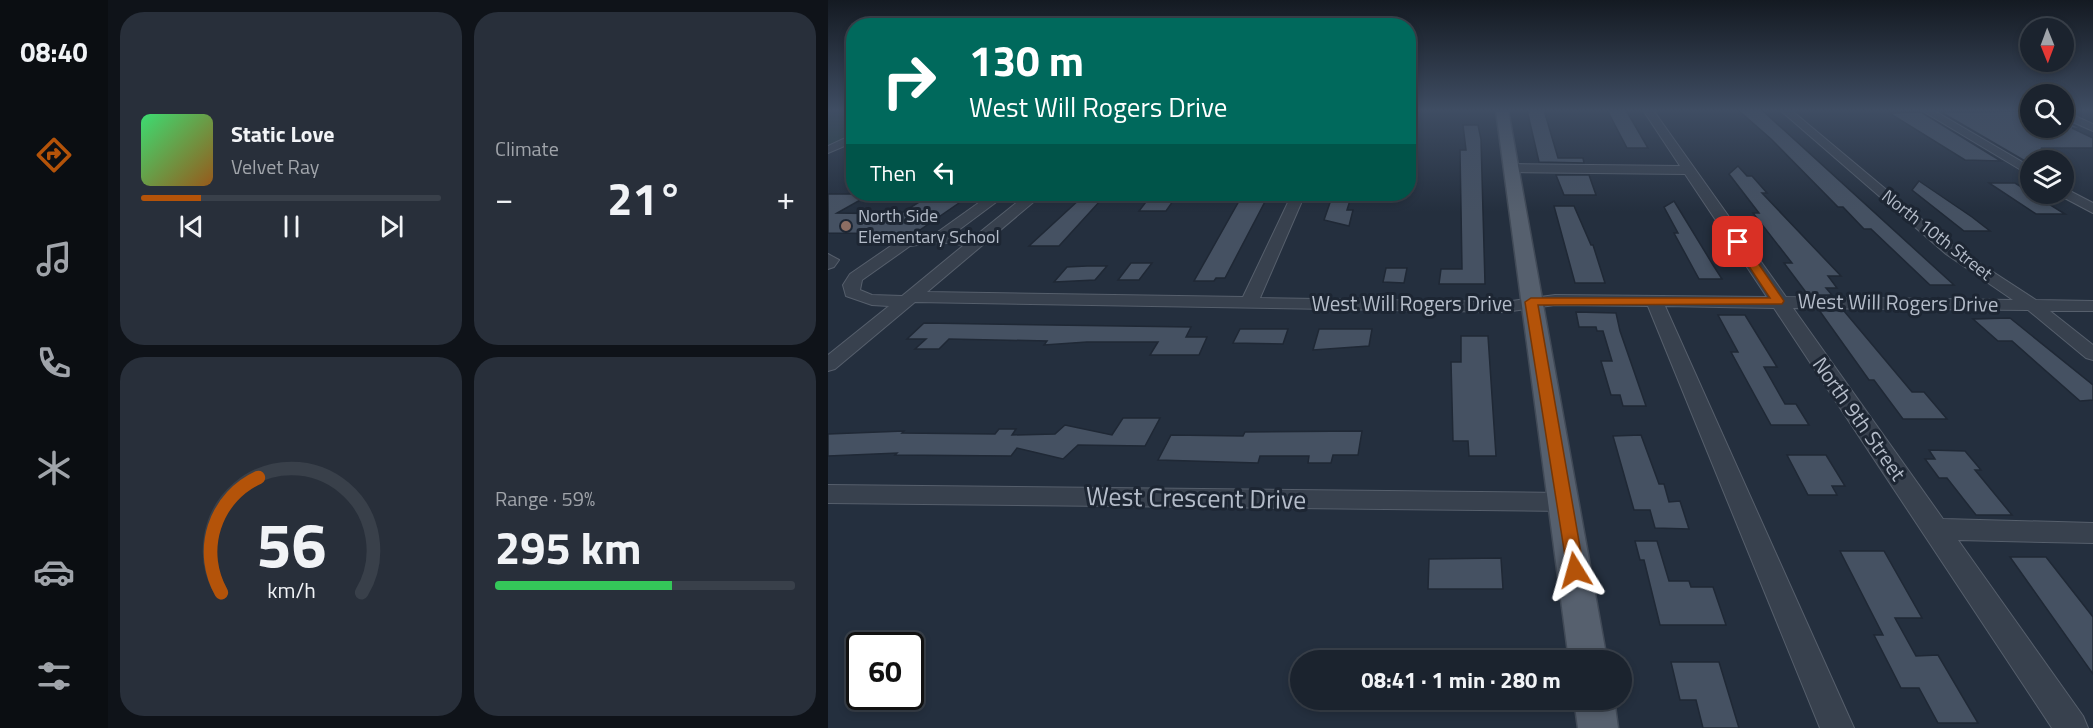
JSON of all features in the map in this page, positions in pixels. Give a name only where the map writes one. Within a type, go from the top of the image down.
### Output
[{"type":"main road","points":[[1507,144],[1586,650]]},
{"type":"main road","points":[[1596,710],[1598,728]]},
{"type":"street","name":"North 9th Street","points":[[1672,144],[2071,728]]},
{"type":"street","name":"North 10th Street","points":[[1825,144],[1951,251],[2033,306],[2093,354]]},
{"type":"street","points":[[1984,144],[2020,166]]},
{"type":"street","points":[[1510,168],[1690,170]]},
{"type":"street","points":[[2074,198],[2093,209]]},
{"type":"street","points":[[939,238],[989,201]]},
{"type":"street","points":[[828,365],[1027,201]]},
{"type":"street","points":[[1249,303],[1296,201]]},
{"type":"street","points":[[939,238],[977,242]]},
{"type":"street","name":"West Will Rogers Drive","points":[[939,238],[906,242],[856,277],[851,285],[852,292],[860,297],[908,299],[1505,307],[1531,302],[1654,301],[2093,306]]},
{"type":"street","points":[[828,259],[831,260],[828,264]]},
{"type":"street","points":[[1654,301],[1837,728]]},
{"type":"street","points":[[828,348],[848,349]]},
{"type":"street","name":"West Crescent Drive","points":[[828,494],[1564,502]]},
{"type":"street","points":[[1935,529],[2093,533]]},
{"type":"green space","points":[[828,144],[838,144],[828,149]]},
{"type":"building","points":[[1465,144],[1481,144],[1485,284],[1439,284],[1441,269],[1462,269],[1460,150],[1466,150]]},
{"type":"building","points":[[1535,144],[1554,144],[1558,158],[1583,158],[1584,163],[1539,162]]},
{"type":"building","points":[[1625,144],[1646,144],[1648,148],[1627,148]]},
{"type":"building","points":[[1776,144],[1799,144],[1954,285],[1930,285],[1871,229],[1864,229],[1843,207],[1838,207]]},
{"type":"building","points":[[1939,144],[1973,144],[2001,161],[1965,160]]},
{"type":"building","points":[[1996,144],[2093,144],[2093,148],[2041,148],[2045,150],[2020,150],[2020,158]]},
{"type":"building","points":[[1738,166],[1747,176],[1752,176],[1767,193],[1762,193],[1841,276],[1828,276],[1837,288],[1826,288],[1832,295],[1808,295],[1784,263],[1792,263],[1753,213],[1759,213],[1729,174]]},
{"type":"building","points":[[1556,175],[1589,175],[1596,195],[1564,195]]},
{"type":"building","points":[[1919,181],[1990,231],[1964,231],[1912,190]]},
{"type":"building","points":[[1989,183],[2015,183],[2020,186],[2020,203]]},
{"type":"building","points":[[828,194],[846,194],[846,201],[858,201],[837,213],[900,214],[921,201],[962,201],[914,234],[828,233]]},
{"type":"building","points":[[1078,201],[1100,201],[1059,246],[1029,246]]},
{"type":"building","points":[[1147,201],[1173,201],[1166,211],[1139,211]]},
{"type":"building","points":[[1239,201],[1265,201],[1225,278],[1216,278],[1214,281],[1194,281]]},
{"type":"building","points":[[1331,201],[1350,201],[1347,210],[1353,210],[1349,226],[1324,220]]},
{"type":"building","points":[[1674,201],[1722,279],[1699,279],[1674,233],[1678,233],[1664,207]]},
{"type":"building","points":[[2021,204],[2049,204],[2065,214],[2036,214]]},
{"type":"building","points":[[1554,206],[1574,206],[1593,245],[1605,283],[1575,283]]},
{"type":"building","points":[[1131,263],[1152,263],[1139,280],[1118,280]]},
{"type":"building","points":[[1107,266],[1095,280],[1054,282],[1067,267]]},
{"type":"building","points":[[1386,268],[1407,268],[1404,283],[1383,282]]},
{"type":"building","points":[[1819,310],[1844,311],[1912,392],[1924,392],[1947,419],[1903,419],[1874,380],[1869,380]]},
{"type":"building","points":[[1576,312],[1616,313],[1646,406],[1623,406],[1620,395],[1611,395],[1601,361],[1612,361],[1603,331],[1597,331],[1596,327],[1579,327]]},
{"type":"building","points":[[1718,315],[1745,315],[1777,367],[1764,367],[1785,404],[1796,404],[1809,425],[1771,425],[1731,352],[1738,352]]},
{"type":"building","points":[[2010,318],[2093,385],[2093,400],[2080,401],[2012,341],[1998,341],[1973,319]]},
{"type":"building","points":[[924,323],[1191,327],[1186,337],[1207,337],[1199,355],[1150,355],[1158,342],[1087,342],[1044,345],[1047,341],[949,339],[939,349],[915,349],[926,339],[907,339]]},
{"type":"building","points":[[1240,329],[1288,329],[1283,344],[1233,343]]},
{"type":"building","points":[[1319,329],[1372,329],[1369,346],[1313,350]]},
{"type":"building","points":[[1461,336],[1488,336],[1496,456],[1469,456],[1468,441],[1453,441],[1451,362],[1461,362]]},
{"type":"building","points":[[1123,418],[1160,418],[1145,446],[1078,445],[1063,459],[1017,448],[1011,456],[895,455],[897,453],[828,456],[828,434],[904,431],[902,433],[995,434],[999,429],[1016,429],[1012,435],[1055,434],[1065,425],[1112,435]]},
{"type":"building","points":[[1362,431],[1358,455],[1333,455],[1331,463],[1308,463],[1309,456],[1260,456],[1258,463],[1158,460],[1171,435],[1243,436],[1245,432]]},
{"type":"building","points":[[1641,435],[1659,484],[1664,484],[1669,502],[1680,501],[1689,529],[1655,528],[1650,510],[1634,510],[1613,436]]},
{"type":"building","points":[[1929,450],[1965,451],[1981,470],[1975,470],[2012,515],[1976,515],[1947,478],[1939,478],[1925,459],[1935,459]]},
{"type":"building","points":[[1787,455],[1826,455],[1845,486],[1832,486],[1837,495],[1808,495]]},
{"type":"building","points":[[1635,541],[1657,541],[1669,581],[1689,581],[1691,587],[1713,587],[1726,625],[1660,625],[1644,560],[1640,560]]},
{"type":"building","points":[[1840,551],[1884,551],[1922,618],[1895,618],[1916,656],[1938,655],[1978,723],[1938,723],[1919,688],[1901,688],[1874,635],[1883,635]]},
{"type":"building","points":[[2010,557],[2046,557],[2093,617],[2093,674]]},
{"type":"building","points":[[1501,558],[1503,589],[1428,589],[1429,559]]},
{"type":"building","points":[[1671,662],[1719,662],[1739,728],[1703,728],[1696,700],[1680,700]]},
{"type":"place","name":"North Side Elementary School","points":[[846,226]]},
{"type":"route","points":[[1575,570],[1531,302],[1555,300],[1778,301],[1738,242]]}]
